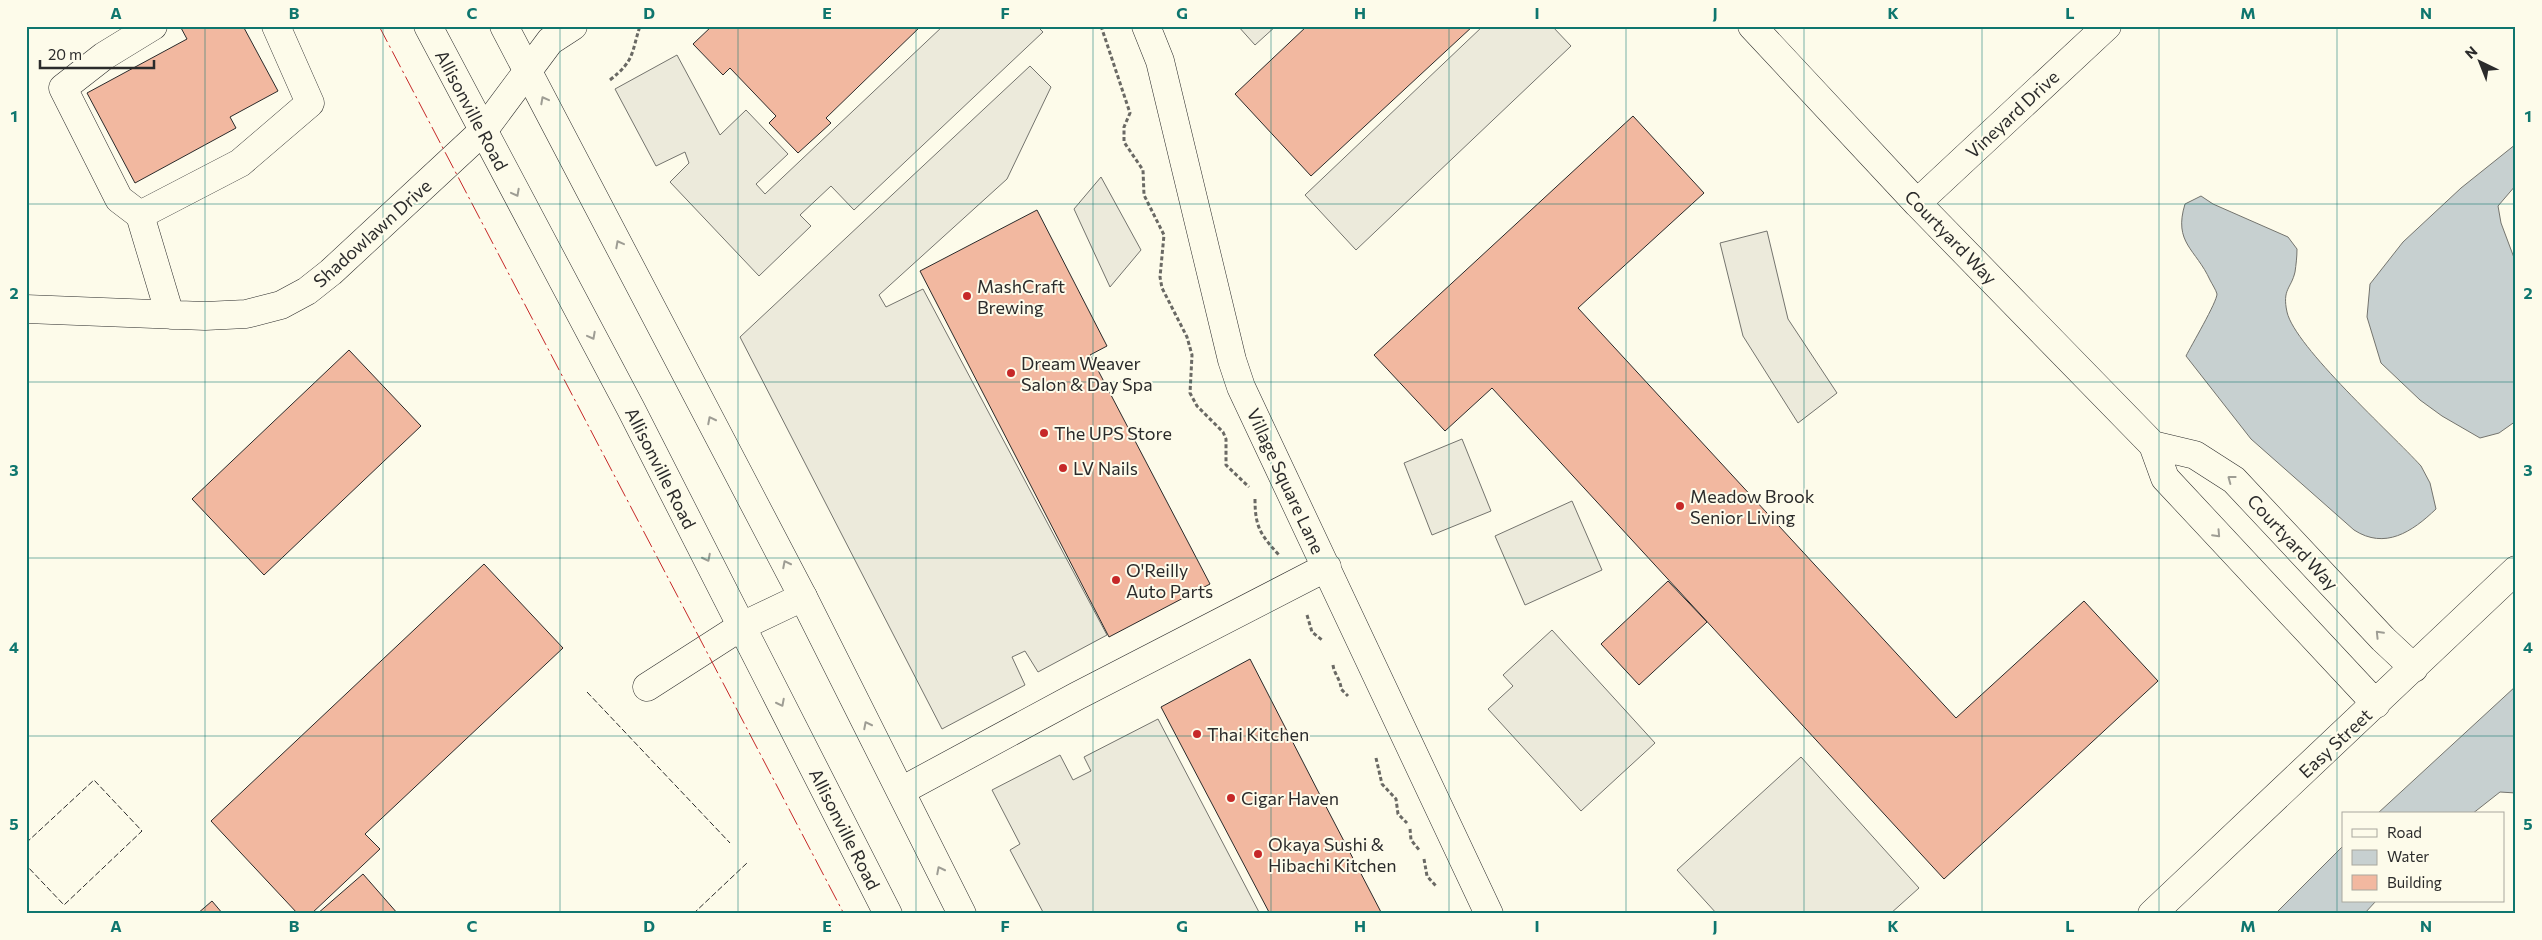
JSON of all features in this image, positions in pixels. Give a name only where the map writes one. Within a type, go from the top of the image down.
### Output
[{"type":"street","points":[[152,26],[104,56],[63,88],[119,199],[140,215],[170,315]]},
{"type":"street","points":[[140,215],[240,162],[310,103],[276,26]]},
{"type":"street","name":"Allisonville Road","points":[[428,26],[631,409],[888,914]]},
{"type":"street","points":[[504,26],[803,597],[962,914]]},
{"type":"street","points":[[528,70],[550,41],[573,26]]},
{"type":"street","name":"Village Square Lane","points":[[1146,26],[1160,61],[1232,360],[1241,387],[1489,914]]},
{"type":"street","name":"Courtyard Way","points":[[1752,26],[1917,203],[2153,445],[2165,478],[2376,704]]},
{"type":"street","name":"Vineyard Drive","points":[[1917,203],[2096,30]]},
{"type":"street","name":"Shadowlawn Drive","points":[[26,309],[206,316],[246,314],[281,305],[307,291],[331,272],[483,131],[528,70]]},
{"type":"street","name":"Courtyard Way","points":[[2153,445],[2195,455],[2234,480],[2383,639],[2414,668]]},
{"type":"street","points":[[900,791],[1085,692],[1327,567]]},
{"type":"street","name":"Easy Street","points":[[2152,914],[2516,570]]},
{"type":"street","points":[[647,687],[742,626],[803,597]]},
{"type":"path","points":[[610,80],[622,71],[632,58],[640,26]]},
{"type":"shaded area","points":[[943,26],[1037,26],[1043,32],[854,210],[831,186],[800,215],[811,226],[759,276],[670,182],[689,163],[685,152],[656,166],[615,89],[677,55],[720,135],[746,110],[788,154],[756,184],[765,194]]},
{"type":"shaded area","points":[[1238,26],[1276,26],[1255,45]]},
{"type":"shaded area","points":[[1483,26],[1552,26],[1571,46],[1356,250],[1305,195]]},
{"type":"shaded area","points":[[1030,66],[1051,87],[1007,179],[879,295],[886,307],[923,289],[1107,635],[1038,672],[1025,651],[1012,657],[1025,685],[942,729],[740,337]]},
{"type":"shaded area","points":[[1101,177],[1141,250],[1110,287],[1074,209]]},
{"type":"shaded area","points":[[1767,231],[1788,319],[1837,393],[1798,423],[1743,336],[1720,243]]},
{"type":"shaded area","points":[[1462,439],[1491,511],[1432,535],[1404,463]]},
{"type":"shaded area","points":[[1572,501],[1602,570],[1525,605],[1495,536]]},
{"type":"shaded area","points":[[1552,630],[1655,743],[1581,811],[1488,709],[1513,686],[1503,675]]},
{"type":"shaded area","points":[[1158,719],[1260,914],[1044,914],[1010,850],[1020,844],[992,790],[1060,755],[1073,780],[1091,771],[1084,757]]},
{"type":"shaded area","points":[[1801,757],[1919,888],[1890,914],[1717,914],[1677,870]]},
{"type":"water","points":[[2516,144],[2516,185],[2498,206],[2501,223],[2516,263],[2516,421],[2499,433],[2480,438],[2442,416],[2420,400],[2381,363],[2367,317],[2370,284],[2403,242],[2461,188]]},
{"type":"water","points":[[2201,196],[2213,204],[2288,237],[2297,249],[2295,272],[2286,294],[2287,312],[2294,327],[2325,368],[2421,466],[2430,483],[2436,509],[2408,531],[2398,536],[2377,538],[2365,536],[2354,530],[2251,439],[2186,356],[2209,314],[2217,294],[2204,269],[2188,245],[2182,228],[2185,204]]},
{"type":"water","points":[[2516,686],[2516,793],[2500,792],[2475,812],[2379,812]]},
{"type":"water","points":[[2342,847],[2342,902],[2375,902],[2364,914],[2275,914]]},
{"type":"building","points":[[180,26],[243,26],[278,91],[230,117],[236,128],[135,183],[87,93],[187,39]]},
{"type":"building","points":[[712,26],[921,26],[826,118],[831,123],[798,153],[769,123],[776,116],[730,68],[723,75],[693,44]]},
{"type":"building","points":[[1307,26],[1473,26],[1311,176],[1235,94]]},
{"type":"building","name":"Meadow Brook Senior Living","points":[[1633,116],[1704,193],[1578,308],[1956,718],[2084,601],[2158,681],[1944,879],[1492,388],[1445,431],[1374,355]]},
{"type":"building","points":[[1037,210],[1107,346],[1090,355],[1210,584],[1109,637],[920,271]]},
{"type":"building","points":[[349,350],[421,426],[264,575],[192,499]]},
{"type":"building","points":[[484,564],[563,648],[365,834],[380,849],[311,914],[298,914],[211,821]]},
{"type":"building","points":[[1668,581],[1707,622],[1639,685],[1601,644]]},
{"type":"building","points":[[1250,659],[1382,914],[1270,914],[1161,707]]},
{"type":"building","points":[[363,874],[398,914],[317,914]]},
{"type":"building","points":[[212,901],[223,914],[197,914]]},
{"type":"fence","points":[[587,692],[730,843]]},
{"type":"fence","points":[[26,843],[94,780],[142,831],[64,905],[26,865]]},
{"type":"fence","points":[[693,914],[747,863]]},
{"type":"power","points":[[379,26],[844,914]]},
{"type":"place","name":"MashCraft Brewing","points":[[967,296]]},
{"type":"place","name":"Dream Weaver Salon & Day Spa","points":[[1011,373]]},
{"type":"place","name":"The UPS Store","points":[[1044,433]]},
{"type":"place","name":"LV Nails","points":[[1063,468]]},
{"type":"place","name":"Meadow Brook Senior Living","points":[[1680,506]]},
{"type":"place","name":"O'Reilly Auto Parts","points":[[1116,580]]},
{"type":"place","name":"Thai Kitchen","points":[[1197,734]]},
{"type":"place","name":"Cigar Haven","points":[[1231,798]]},
{"type":"place","name":"Okaya Sushi & Hibachi Kitchen","points":[[1258,854]]}]
